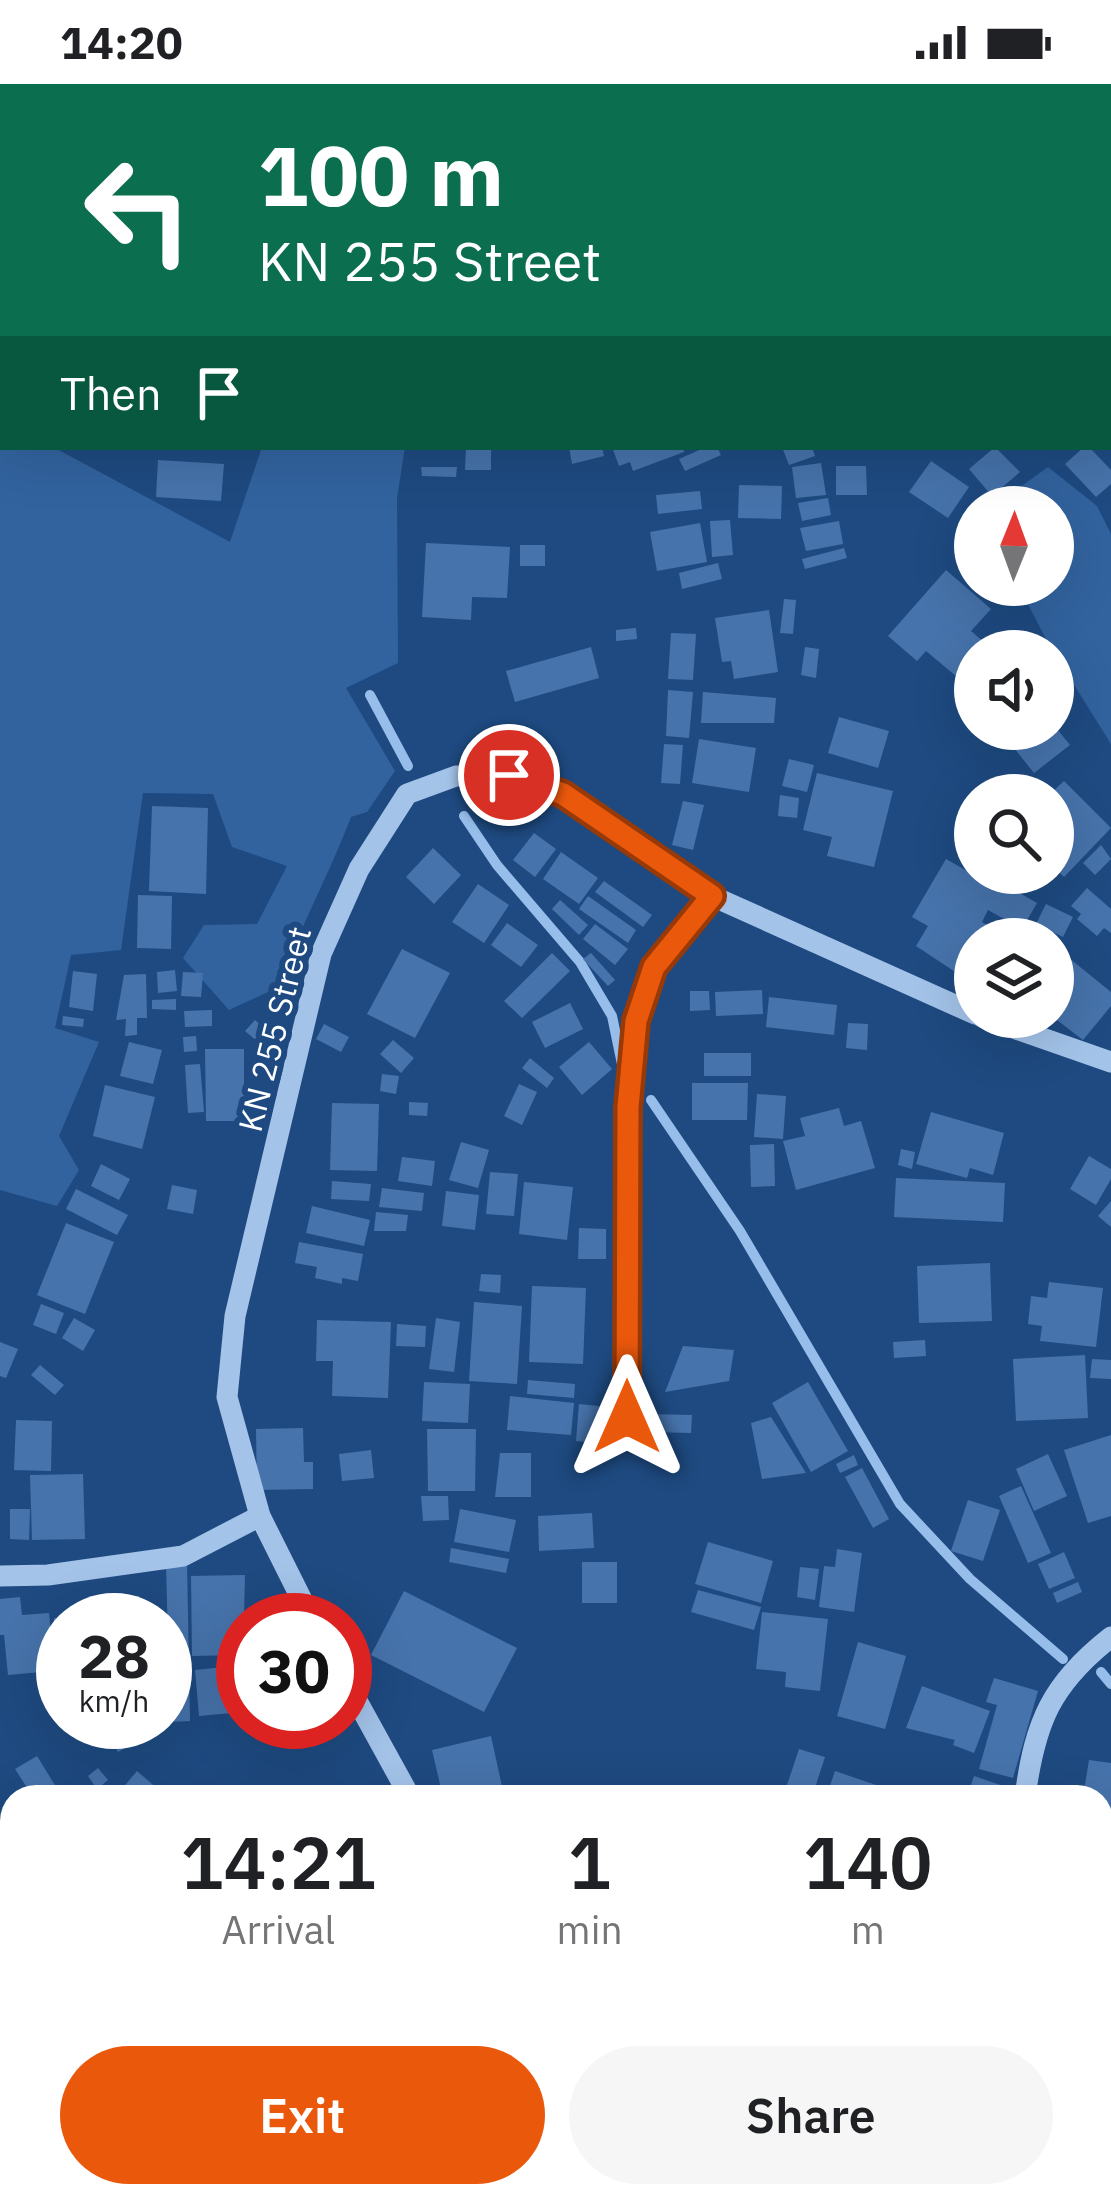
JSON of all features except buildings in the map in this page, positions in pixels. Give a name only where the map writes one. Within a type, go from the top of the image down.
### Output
[{"type":"street","name":"KN 255 Street","points":[[299,1593],[260,1516],[227,1397],[235,1316],[321,954],[359,868],[407,794],[456,776],[509,775],[563,794],[712,896],[954,1005]]},
{"type":"street","points":[[627,1417],[628,1107],[636,1021],[654,967],[712,896]]},
{"type":"street","name":"KN 255 Street","points":[[1042,1038],[1111,1062]]},
{"type":"street","points":[[0,1576],[49,1575],[183,1556],[260,1516]]},
{"type":"street","points":[[1027,1785],[1043,1710],[1082,1662],[1111,1637]]},
{"type":"street","points":[[1082,1662],[1111,1664]]},
{"type":"street","points":[[372,1727],[403,1785]]},
{"type":"shaded area","points":[[0,450],[59,450],[230,542],[261,450],[405,450],[397,498],[398,663],[346,688],[395,771],[367,812],[351,817],[279,987],[229,1010],[183,958],[204,925],[257,924],[287,866],[232,847],[213,794],[143,793],[121,950],[71,955],[55,1028],[99,1042],[59,1136],[79,1170],[57,1206],[0,1190]]},
{"type":"shaded area","points":[[1048,467],[1072,486],[1022,486]]},
{"type":"shaded area","points":[[1074,488],[1097,506],[1111,534],[1111,744],[1074,685],[1074,630],[1041,630],[1029,606],[1074,606]]},
{"type":"waterway","points":[[370,695],[408,766]]},
{"type":"waterway","points":[[464,816],[497,865],[580,962],[612,1016],[623,1069]]},
{"type":"waterway","points":[[651,1100],[740,1231],[900,1504],[970,1579],[1063,1659]]},
{"type":"waterway","points":[[1101,1672],[1111,1684]]},
{"type":"route","points":[[509,775],[563,794],[712,896],[654,967],[636,1021],[628,1107],[627,1417]]}]
